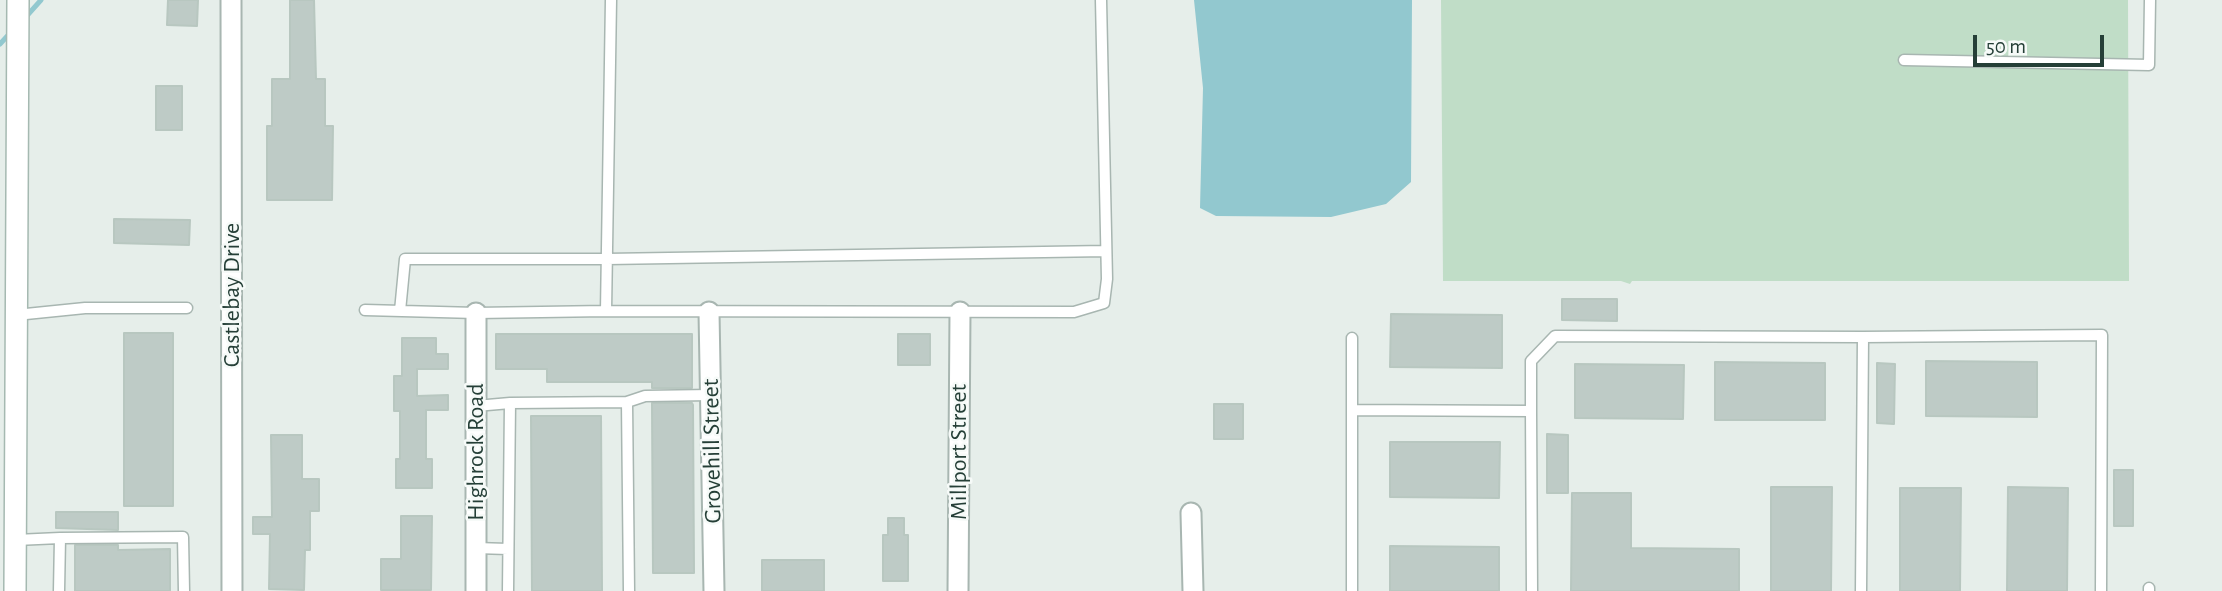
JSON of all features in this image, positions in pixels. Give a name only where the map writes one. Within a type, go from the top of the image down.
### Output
[{"type":"main road","points":[[15,591],[10,527],[8,315],[17,120],[18,0]]},
{"type":"street","name":"Castlebay Drive","points":[[231,0],[232,591]]},
{"type":"street","name":"Grovehill Street","points":[[709,312],[714,591]]},
{"type":"street","name":"Millport Street","points":[[958,591],[960,312]]},
{"type":"street","name":"Highrock Road","points":[[476,313],[476,591]]},
{"type":"street","points":[[1191,513],[1193,591]]},
{"type":"lane","points":[[606,312],[611,0]]},
{"type":"lane","points":[[365,310],[476,313],[1074,312],[1104,303],[1106,251],[1101,0]]},
{"type":"lane","points":[[1904,60],[2149,65],[2150,0]]},
{"type":"lane","points":[[400,311],[405,259],[607,259],[1106,251]]},
{"type":"lane","points":[[8,315],[85,308],[187,308]]},
{"type":"lane","points":[[1532,591],[1531,362],[1555,336],[2102,335],[2101,591]]},
{"type":"lane","points":[[1861,591],[1863,337]]},
{"type":"lane","points":[[1352,338],[1352,591]]},
{"type":"lane","points":[[476,406],[627,402],[645,396],[712,395]]},
{"type":"lane","points":[[627,402],[629,591]]},
{"type":"lane","points":[[508,591],[510,403]]},
{"type":"lane","points":[[1352,411],[1531,411]]},
{"type":"lane","points":[[10,527],[60,538],[183,537],[184,591]]},
{"type":"lane","points":[[59,591],[60,538]]},
{"type":"lane","points":[[476,548],[508,549]]},
{"type":"green space","points":[[1441,0],[2128,0],[2129,281],[1632,281],[1630,284],[1621,281],[1443,281]]},
{"type":"water","points":[[1194,0],[1412,0],[1411,182],[1386,204],[1331,217],[1216,216],[1200,208],[1203,88]]},
{"type":"building","points":[[168,0],[198,0],[197,26],[167,25]]},
{"type":"building","points":[[290,0],[314,0],[316,79],[325,79],[325,126],[333,126],[332,200],[267,200],[267,126],[272,126],[272,79],[290,79]]},
{"type":"building","points":[[156,86],[182,86],[182,130],[156,130]]},
{"type":"building","points":[[114,219],[190,220],[189,245],[114,243]]},
{"type":"building","points":[[1562,299],[1617,299],[1617,321],[1562,320]]},
{"type":"building","points":[[1391,314],[1502,315],[1502,368],[1390,367]]},
{"type":"building","points":[[124,333],[173,333],[173,506],[124,506]]},
{"type":"building","points":[[496,334],[692,334],[692,388],[652,388],[652,382],[547,382],[547,369],[496,369]]},
{"type":"building","points":[[898,334],[930,334],[930,365],[898,365]]},
{"type":"building","points":[[402,338],[436,338],[436,354],[448,354],[448,369],[417,369],[417,396],[448,395],[448,410],[426,410],[426,459],[432,459],[432,488],[396,488],[396,459],[400,459],[400,411],[394,411],[394,376],[402,376]]},
{"type":"building","points":[[1926,361],[2037,362],[2037,417],[1926,416]]},
{"type":"building","points":[[1715,362],[1825,363],[1825,420],[1715,420]]},
{"type":"building","points":[[1877,363],[1895,364],[1894,424],[1877,423]]},
{"type":"building","points":[[1575,364],[1684,365],[1683,419],[1575,418]]},
{"type":"building","points":[[652,403],[693,405],[694,573],[653,573]]},
{"type":"building","points":[[1214,404],[1243,404],[1243,439],[1214,439]]},
{"type":"building","points":[[531,416],[601,416],[602,591],[532,591]]},
{"type":"building","points":[[1547,434],[1568,435],[1568,493],[1547,493]]},
{"type":"building","points":[[271,435],[302,435],[302,479],[319,479],[319,511],[310,511],[310,550],[305,550],[304,590],[269,589],[270,534],[253,534],[253,517],[272,517]]},
{"type":"building","points":[[1390,442],[1500,442],[1499,498],[1390,497]]},
{"type":"building","points":[[2114,470],[2133,470],[2133,526],[2114,526]]},
{"type":"building","points":[[1771,487],[1832,487],[1831,591],[1771,591]]},
{"type":"building","points":[[2008,487],[2068,488],[2067,591],[2007,591]]},
{"type":"building","points":[[1900,488],[1961,488],[1960,591],[1900,591]]},
{"type":"building","points":[[1572,493],[1631,493],[1631,548],[1739,549],[1739,591],[1571,591]]},
{"type":"building","points":[[56,512],[118,512],[118,530],[56,528]]},
{"type":"building","points":[[401,516],[432,516],[431,590],[381,590],[381,559],[401,559]]},
{"type":"building","points":[[888,518],[904,518],[904,535],[908,535],[908,581],[883,581],[883,535],[888,535]]},
{"type":"building","points":[[75,545],[118,545],[118,550],[170,549],[170,591],[75,591]]},
{"type":"building","points":[[1390,546],[1499,547],[1499,591],[1390,591]]},
{"type":"building","points":[[762,560],[824,560],[824,591],[762,591]]},
{"type":"waterway","points":[[24,19],[41,0]]},
{"type":"waterway","points":[[0,44],[12,31]]}]
